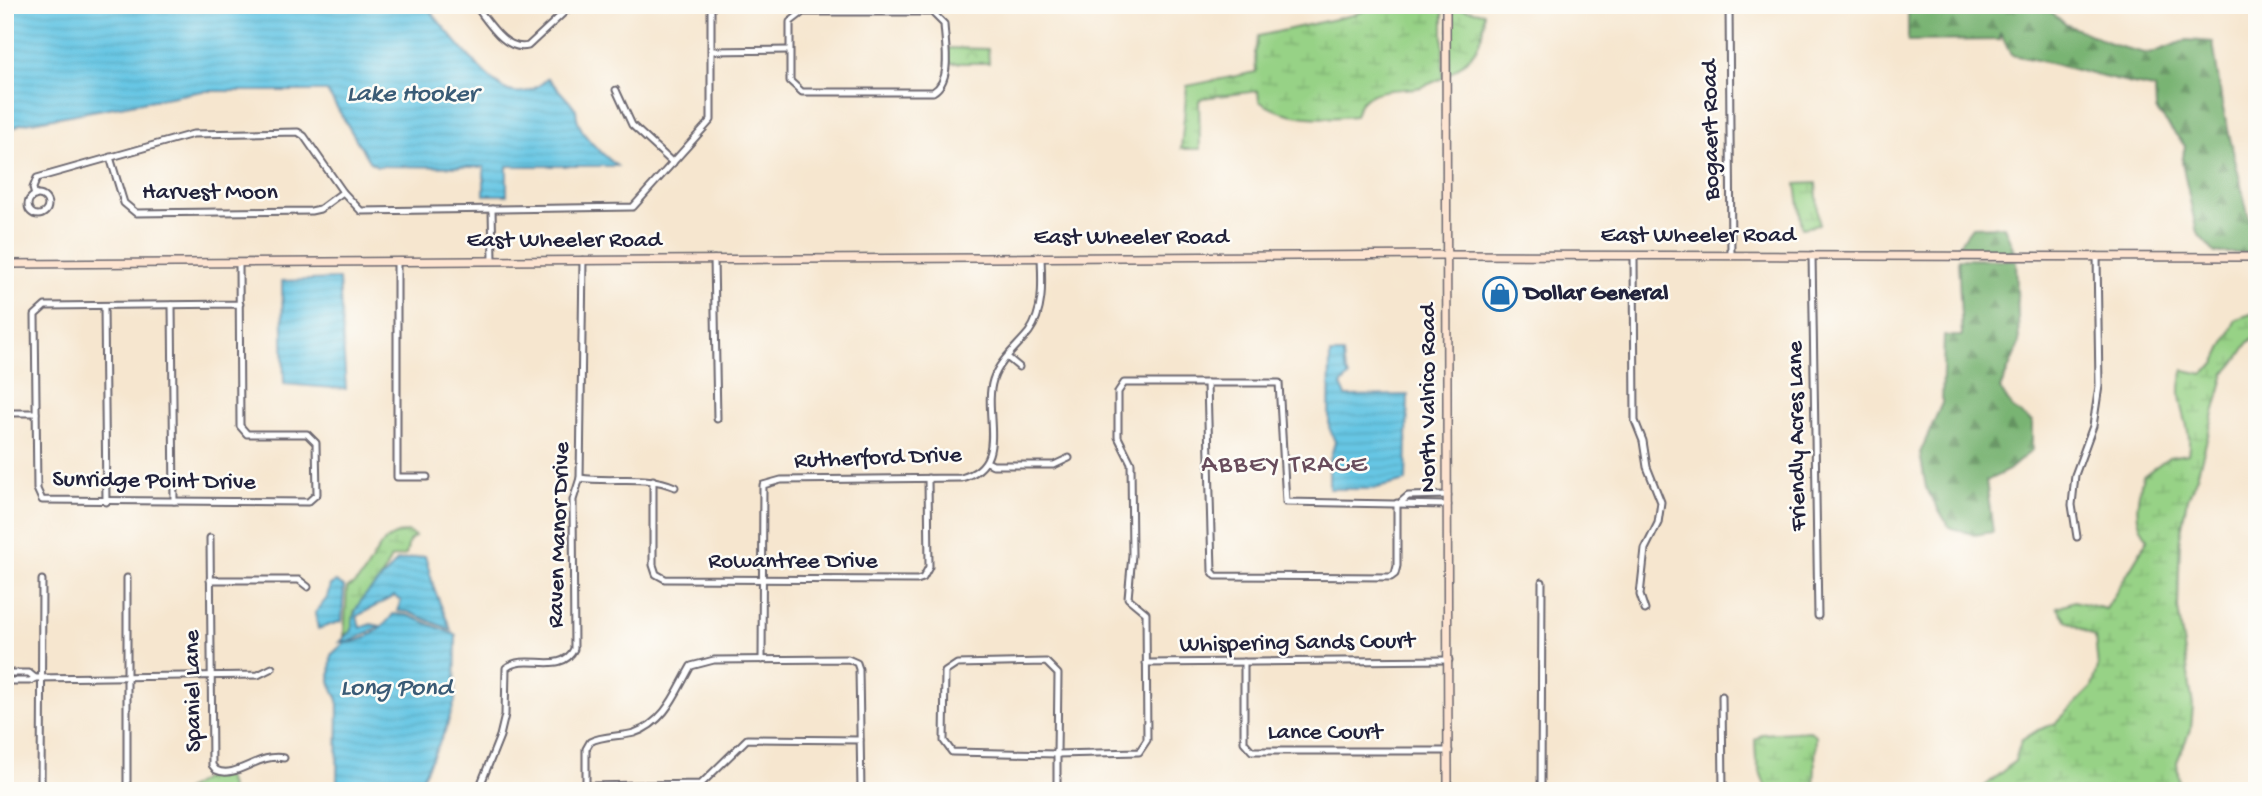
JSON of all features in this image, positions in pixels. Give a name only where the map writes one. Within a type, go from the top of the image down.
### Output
[{"type":"street","points":[[475,5],[510,46],[520,48],[528,47],[572,5]]},
{"type":"street","points":[[35,195],[33,188],[37,178],[193,134],[298,132],[304,136],[343,192],[361,211],[633,207],[711,120],[711,5]]},
{"type":"street","name":"North Valrico Road","points":[[1446,5],[1448,791]]},
{"type":"street","name":"Bogaert Road","points":[[1729,5],[1731,255]]},
{"type":"street","points":[[803,12],[932,12],[944,24],[945,77],[942,87],[933,92],[802,92],[790,81],[789,50],[790,22],[803,12]]},
{"type":"street","points":[[712,51],[789,50]]},
{"type":"street","points":[[616,90],[632,125],[673,163]]},
{"type":"street","name":"Harvest Moon","points":[[110,157],[124,203],[136,213],[311,211],[320,209],[343,192]]},
{"type":"street","points":[[492,209],[493,260]]},
{"type":"street","name":"East Wheeler Road","points":[[5,264],[1448,255],[2257,257]]},
{"type":"street","points":[[1634,256],[1635,415],[1647,467],[1661,502],[1660,516],[1645,549],[1640,595],[1645,610]]},
{"type":"street","name":"Friendly Acres Lane","points":[[1812,256],[1818,616]]},
{"type":"street","points":[[2077,537],[2072,505],[2075,475],[2094,426],[2099,386],[2098,256]]},
{"type":"street","name":"Rutherford Drive","points":[[762,660],[763,485],[769,481],[971,476],[987,461],[992,443],[992,383],[1007,357],[1030,330],[1040,309],[1041,258]]},
{"type":"street","points":[[714,259],[717,419]]},
{"type":"street","name":"Raven Manor Drive","points":[[478,791],[500,736],[505,715],[506,668],[518,663],[563,662],[570,658],[574,649],[573,500],[580,478],[583,260]]},
{"type":"street","points":[[397,262],[397,477],[427,477]]},
{"type":"street","name":"Sunridge Point Drive","points":[[240,264],[240,304],[240,426],[247,434],[307,434],[316,443],[317,494],[308,502],[49,502],[38,496],[35,315],[45,306],[240,304]]},
{"type":"street","points":[[172,305],[174,501]]},
{"type":"street","points":[[104,306],[106,502]]},
{"type":"street","points":[[1007,357],[1019,368]]},
{"type":"street","points":[[1057,791],[1057,754],[1058,674],[1046,662],[957,664],[945,672],[944,741],[952,752],[1057,754],[1139,751],[1147,740],[1146,617],[1144,610],[1128,598],[1132,555],[1132,463],[1119,440],[1118,392],[1124,383],[1279,383],[1286,502],[1449,505]]},
{"type":"street","points":[[1207,383],[1212,571],[1216,576],[1391,577],[1397,566],[1399,503]]},
{"type":"street","points":[[5,413],[36,413]]},
{"type":"street","points":[[987,461],[993,465],[1054,465],[1069,458]]},
{"type":"street","points":[[580,478],[597,481],[653,480],[675,486]]},
{"type":"street","name":"Rowantree Drive","points":[[653,480],[656,574],[665,579],[762,581],[923,578],[929,567],[928,478]]},
{"type":"street","points":[[1421,495],[1421,505]]},
{"type":"street","points":[[1399,503],[1408,496],[1449,495]]},
{"type":"street","name":"Spaniel Lane","points":[[210,538],[211,759],[216,770],[229,773],[270,755],[284,758]]},
{"type":"street","points":[[127,578],[127,791]]},
{"type":"street","points":[[41,791],[38,678],[42,580]]},
{"type":"street","points":[[210,580],[299,580],[307,587]]},
{"type":"street","points":[[1541,791],[1542,582]]},
{"type":"street","points":[[860,740],[747,740],[739,744],[701,784],[586,788],[586,749],[590,742],[596,738],[636,732],[665,712],[679,693],[691,666],[714,660],[848,659],[857,663],[860,740],[861,791]]},
{"type":"street","name":"Whispering Sands Court","points":[[1146,663],[1448,660]]},
{"type":"street","name":"Lance Court","points":[[1244,662],[1244,742],[1252,751],[1448,751]]},
{"type":"street","points":[[5,681],[30,681],[38,678],[258,675],[272,668]]},
{"type":"street","points":[[5,673],[29,673],[38,678]]},
{"type":"street","points":[[1722,696],[1723,791]]},
{"type":"green space","points":[[1378,5],[1443,5],[1443,78],[1419,87],[1388,90],[1371,95],[1364,99],[1355,116],[1317,118],[1280,112],[1259,101],[1258,91],[1202,98],[1199,101],[1200,149],[1181,149],[1187,86],[1256,72],[1258,36],[1353,15]]},
{"type":"green space","points":[[1908,5],[2044,5],[2065,24],[2117,46],[2149,54],[2187,40],[2213,42],[2222,104],[2257,253],[2215,253],[2197,233],[2182,163],[2185,146],[2156,110],[2155,88],[2011,55],[2000,32],[2000,40],[1908,41]]},
{"type":"green space","points":[[1449,6],[1484,13],[1484,24],[1476,49],[1449,74]]},
{"type":"green space","points":[[947,48],[988,49],[989,63],[946,63]]},
{"type":"green space","points":[[1816,183],[1819,225],[1802,228],[1796,184]]},
{"type":"green space","points":[[2004,226],[2015,253],[1958,252],[1958,246],[1972,227]]},
{"type":"green space","points":[[1958,259],[2016,260],[2019,344],[2000,389],[2012,408],[2032,422],[2032,450],[2009,470],[1986,481],[1993,532],[1975,535],[1949,527],[1926,488],[1920,453],[1942,403],[1944,336],[1962,336]]},
{"type":"green space","points":[[2257,312],[2257,336],[2249,342],[2225,373],[2197,476],[2186,504],[2180,538],[2178,608],[2193,706],[2191,728],[2177,762],[2180,791],[1979,791],[2015,761],[2021,741],[2038,730],[2055,724],[2092,687],[2098,668],[2095,637],[2066,620],[2057,607],[2074,601],[2106,609],[2148,539],[2138,517],[2143,476],[2169,457],[2188,454],[2188,432],[2180,393],[2184,370],[2203,374],[2215,364],[2236,319]]},
{"type":"green space","points":[[408,532],[415,536],[409,541],[406,555],[391,558],[378,584],[357,607],[352,630],[344,637],[347,588],[364,574],[386,540]]},
{"type":"green space","points":[[1810,731],[1816,736],[1814,791],[1767,791],[1756,760],[1755,740],[1762,734]]},
{"type":"green space","points":[[213,773],[227,777],[231,791],[184,791]]},
{"type":"water","name":"Lake Hooker","points":[[5,5],[425,5],[477,66],[500,86],[509,91],[526,92],[548,78],[576,109],[584,134],[617,166],[507,166],[507,195],[484,195],[484,167],[377,166],[369,161],[327,91],[203,91],[20,124],[5,134]]},
{"type":"water","points":[[339,279],[346,389],[284,384],[282,281]]},
{"type":"water","points":[[1330,354],[1343,354],[1349,377],[1341,385],[1346,396],[1408,395],[1406,481],[1373,489],[1329,489],[1329,462],[1335,442],[1329,427]]},
{"type":"water","points":[[425,556],[435,591],[451,630],[408,612],[397,611],[401,601],[394,596],[357,616],[360,628],[371,624],[380,626],[354,640],[340,642],[352,630],[353,618],[361,600],[397,561]]},
{"type":"water","points":[[336,582],[344,587],[342,621],[318,629],[315,613],[327,598],[330,585]]},
{"type":"water","name":"Long Pond","points":[[393,614],[407,615],[456,635],[455,701],[445,731],[416,791],[337,791],[338,700],[330,682],[331,655],[344,643],[358,641],[372,634]]},
{"type":"place","name":"Dollar General","points":[[1500,294]]},
{"type":"district","name":"ABBEY TRACE","points":[[1285,466]]}]
